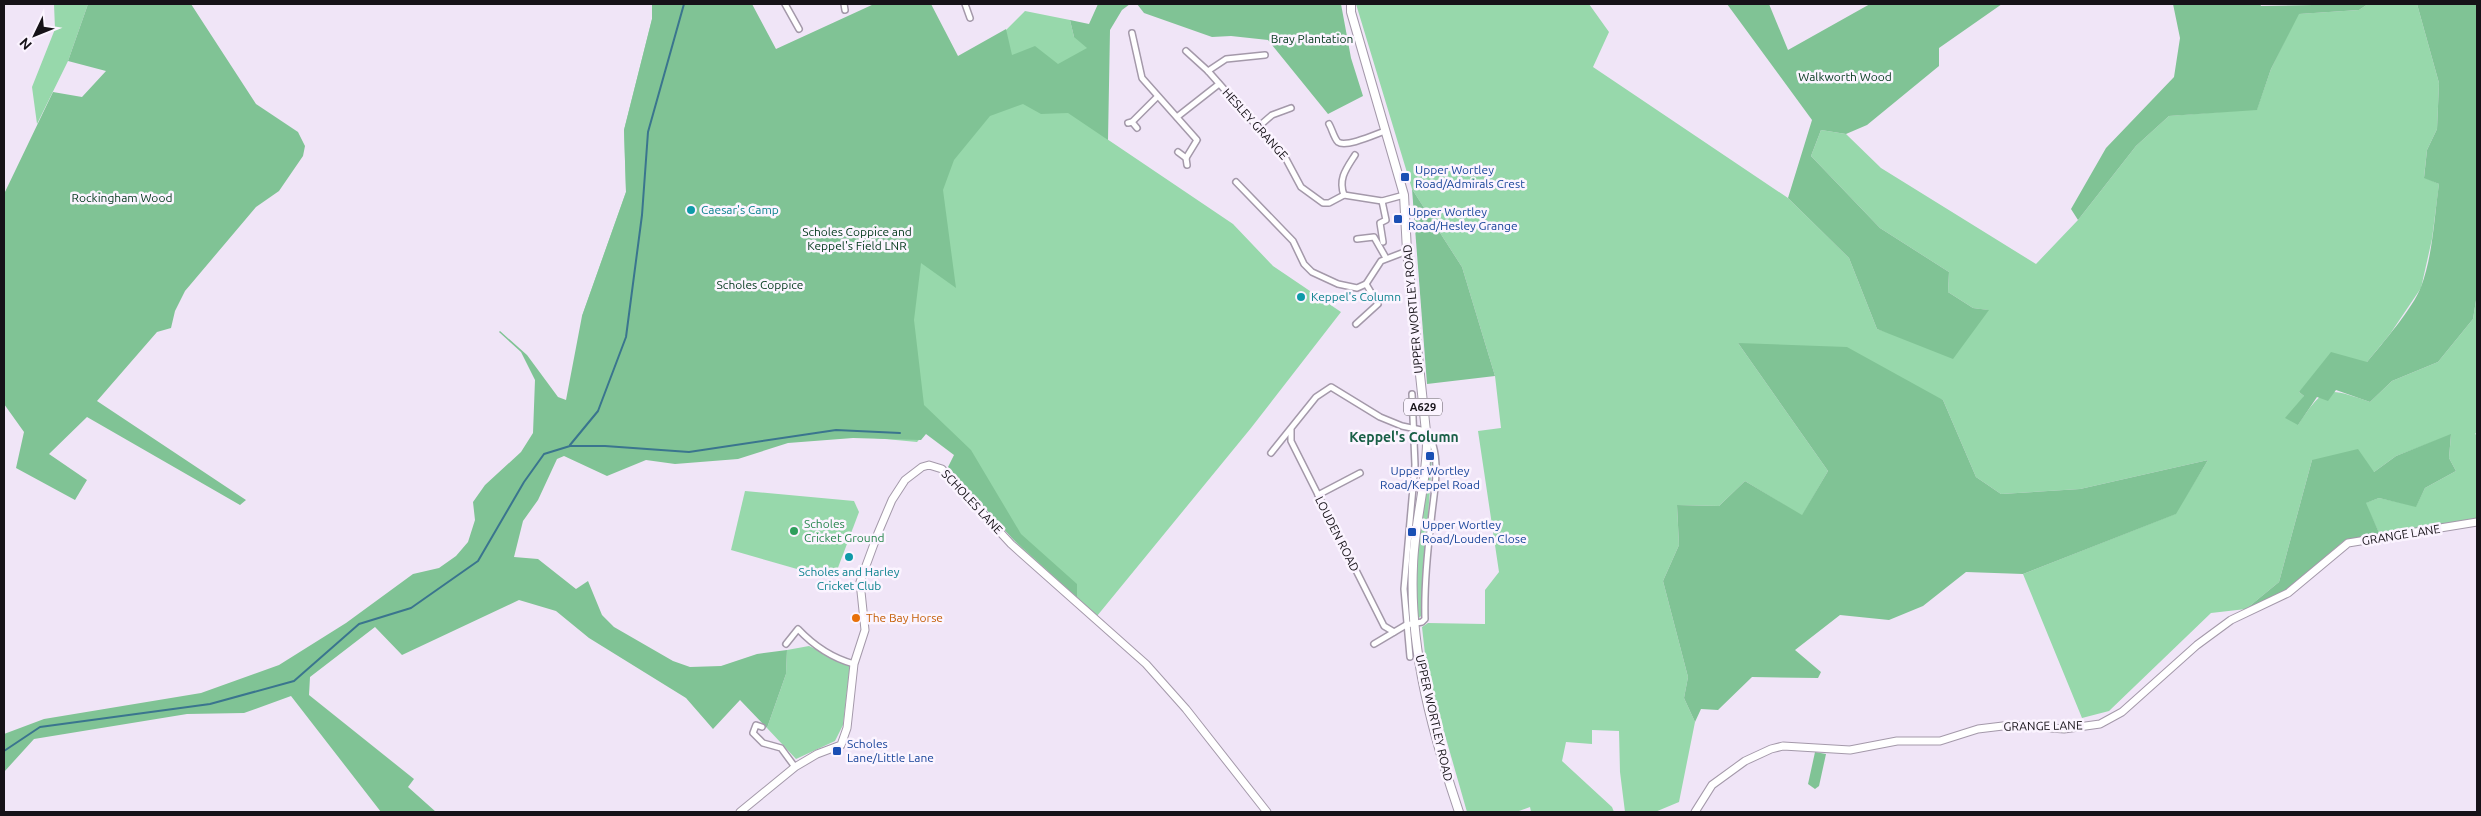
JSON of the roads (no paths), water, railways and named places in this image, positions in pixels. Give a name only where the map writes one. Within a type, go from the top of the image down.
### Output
[{"type":"main road","name":"UPPER WORTLEY ROAD","points":[[1351,4],[1351,12],[1404,195],[1407,251],[1427,441],[1413,564],[1415,622],[1421,669],[1428,701],[1447,778],[1459,812]]},
{"type":"street","points":[[785,4],[799,29]]},
{"type":"street","points":[[965,4],[970,18]]},
{"type":"street","points":[[1132,33],[1142,78],[1197,140]]},
{"type":"street","name":"HESLEY GRANGE","points":[[1186,51],[1208,71],[1286,159],[1296,181],[1312,195],[1326,204],[1344,195],[1382,201],[1404,195]]},
{"type":"street","points":[[1208,71],[1226,59],[1265,55]]},
{"type":"street","points":[[1177,117],[1219,84]]},
{"type":"street","points":[[1137,128],[1130,122],[1157,97]]},
{"type":"street","points":[[1257,128],[1272,114],[1291,108]]},
{"type":"street","points":[[1330,124],[1337,141],[1341,144],[1348,144],[1385,131]]},
{"type":"street","points":[[1187,165],[1186,158],[1197,140],[1203,136]]},
{"type":"street","points":[[1178,152],[1186,158]]},
{"type":"street","points":[[1344,195],[1341,186],[1342,178],[1355,155]]},
{"type":"street","points":[[1236,182],[1293,241],[1304,264],[1312,272],[1333,282],[1357,288],[1366,284],[1377,267],[1386,258],[1407,251]]},
{"type":"street","points":[[1382,201],[1386,220],[1380,223],[1383,242]]},
{"type":"street","points":[[1357,239],[1374,237],[1386,258]]},
{"type":"street","points":[[1356,324],[1378,304],[1366,284]]},
{"type":"street","points":[[1271,453],[1316,397],[1331,387],[1380,416],[1426,431]]},
{"type":"street","name":"UPPER WORTLEY ROAD","points":[[1410,657],[1406,625],[1404,566],[1413,502],[1414,428],[1412,394]]},
{"type":"street","name":"LOUDEN ROAD","points":[[1291,430],[1291,441],[1384,626],[1394,632]]},
{"type":"street","name":"UPPER WORTLEY ROAD","points":[[1415,622],[1422,622],[1425,619],[1425,574],[1435,475],[1435,451],[1433,445],[1427,441]]},
{"type":"street","name":"SCHOLES LANE","points":[[740,812],[795,767],[817,754],[841,745],[847,728],[854,664],[866,626],[860,582],[892,500],[905,480],[919,468],[929,465],[942,469],[1011,544],[1146,664],[1186,709],[1266,812]]},
{"type":"street","points":[[1318,495],[1360,474]]},
{"type":"street","name":"GRANGE LANE","points":[[1695,812],[1712,785],[1745,761],[1771,749],[1783,746],[1850,750],[1896,741],[1940,741],[1978,729],[2011,725],[2064,729],[2100,724],[2122,712],[2197,645],[2231,620],[2288,593],[2348,543],[2477,522]]},
{"type":"street","points":[[1374,644],[1406,625],[1415,622]]},
{"type":"street","points":[[786,644],[798,629],[813,644],[835,658],[854,664]]},
{"type":"street","points":[[762,727],[756,725],[753,733],[763,743],[781,748],[795,767]]},
{"type":"waterway","points":[[570,445],[598,411],[626,337],[642,215],[648,132],[684,4]]},
{"type":"waterway","points":[[4,751],[40,727],[210,704],[294,681],[359,624],[411,608],[478,561],[524,482],[544,454],[570,446],[605,446],[689,452],[836,430],[900,433]]},
{"type":"place","name":"Upper Wortley Road/Admirals Crest","points":[[1405,177]]},
{"type":"place","name":"Caesar's Camp","points":[[691,210]]},
{"type":"place","name":"Upper Wortley Road/Hesley Grange","points":[[1398,219]]},
{"type":"place","name":"Keppel's Column","points":[[1301,297]]},
{"type":"place","name":"Upper Wortley Road/Keppel Road","points":[[1430,456]]},
{"type":"place","name":"Scholes Cricket Ground","points":[[794,531]]},
{"type":"place","name":"Upper Wortley Road/Louden Close","points":[[1412,532]]},
{"type":"place","name":"Scholes and Harley Cricket Club","points":[[849,557]]},
{"type":"place","name":"The Bay Horse","points":[[856,618]]},
{"type":"place","name":"Scholes Lane/Little Lane","points":[[837,751]]},
{"type":"district","name":"Keppel's Column","points":[[1404,437]]},
{"type":"park label","name":"Bray Plantation","points":[[1312,39]]},
{"type":"park label","name":"Walkworth Wood","points":[[1845,77]]},
{"type":"park label","name":"Rockingham Wood","points":[[122,198]]},
{"type":"park label","name":"Scholes Coppice and Keppel's Field LNR","points":[[857,239]]},
{"type":"park label","name":"Scholes Coppice","points":[[760,285]]}]
